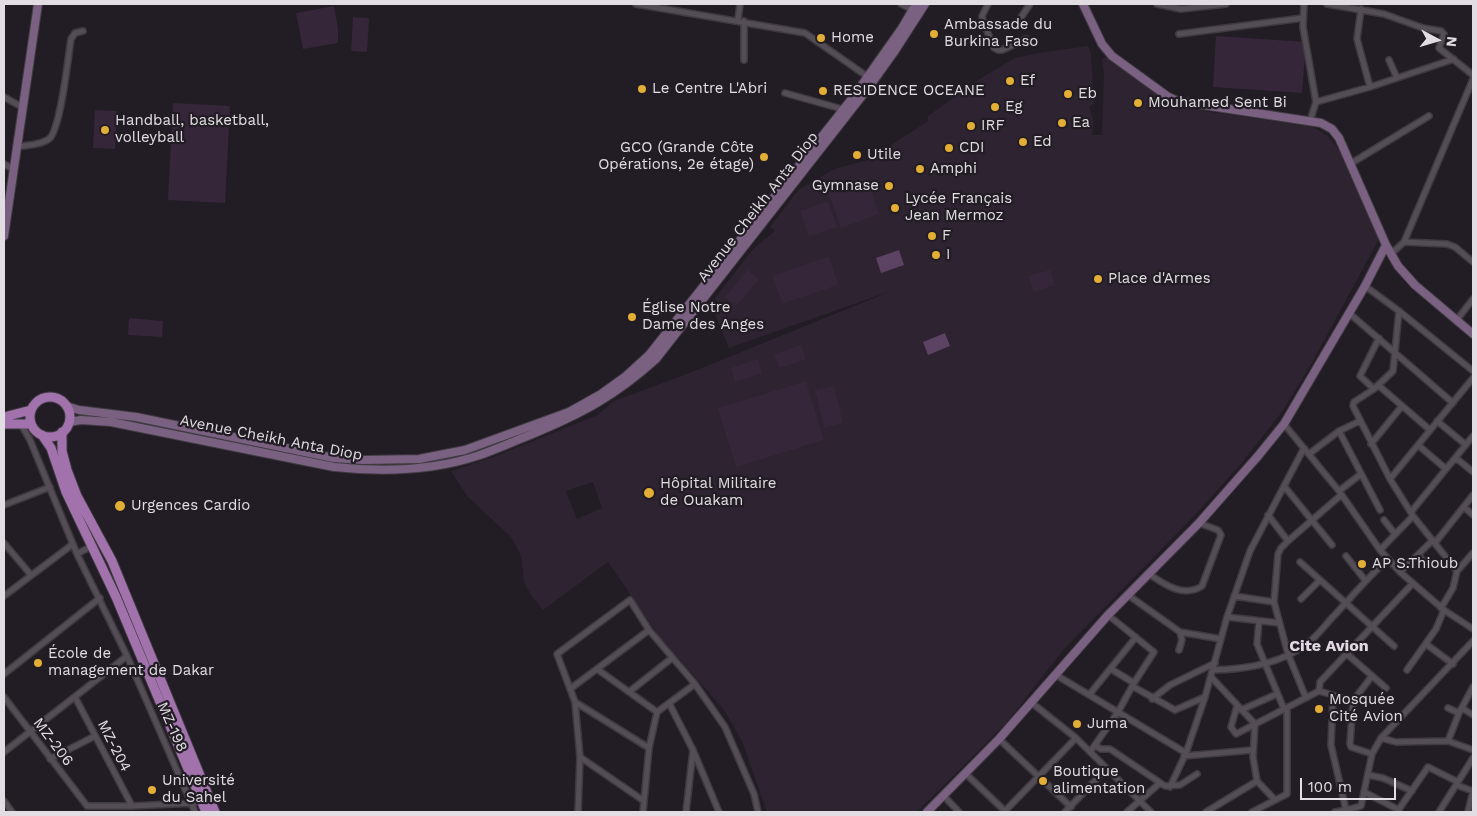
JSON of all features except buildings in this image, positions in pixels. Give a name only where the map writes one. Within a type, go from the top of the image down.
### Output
[{"type":"main road","points":[[4,417],[31,410],[39,400],[44,398],[56,398],[66,406],[69,422],[62,432],[53,436],[42,435]]},
{"type":"main road","points":[[31,410],[31,424],[51,448],[66,492],[116,597],[197,802],[206,812]]},
{"type":"main road","points":[[4,424],[31,424]]},
{"type":"main road","points":[[62,432],[62,451],[77,496],[112,561],[215,812]]},
{"type":"street","points":[[4,236],[38,4]]},
{"type":"street","points":[[636,4],[741,20],[805,33],[868,77]]},
{"type":"street","points":[[740,4],[744,60]]},
{"type":"street","points":[[901,4],[914,7]]},
{"type":"street","name":"Avenue Cheikh Anta Diop","points":[[69,422],[93,420],[111,422],[334,466],[362,470],[387,470],[439,465],[478,456],[587,410],[622,388],[656,359],[869,87],[925,4]]},
{"type":"street","points":[[988,4],[982,16],[994,48],[1002,50],[1026,38]]},
{"type":"street","points":[[1020,19],[1030,4]]},
{"type":"street","points":[[1082,4],[1102,44],[1112,56],[1176,101],[1310,121],[1321,123],[1332,129],[1339,138],[1386,245],[1398,266],[1415,285],[1473,334]]},
{"type":"street","points":[[1157,4],[1181,9],[1201,5],[1226,4]]},
{"type":"street","points":[[1304,4],[1303,18],[1316,102],[1310,121]]},
{"type":"street","points":[[1327,4],[1361,9],[1400,19],[1423,28],[1443,32],[1439,48],[1473,75]]},
{"type":"street","name":"Avenue Cheikh Anta Diop","points":[[66,406],[80,410],[136,417],[334,458],[371,460],[419,459],[465,450],[569,412],[612,386],[649,355],[868,77],[914,7]]},
{"type":"street","points":[[1361,9],[1357,39],[1370,87]]},
{"type":"street","points":[[1179,34],[1303,18]]},
{"type":"street","points":[[16,147],[45,141],[53,134],[62,98],[71,39],[75,33],[83,31]]},
{"type":"street","points":[[1316,102],[1370,87],[1454,59]]},
{"type":"street","points":[[1389,60],[1397,78]]},
{"type":"street","points":[[1391,254],[1404,242],[1473,79]]},
{"type":"street","points":[[785,93],[842,109]]},
{"type":"street","points":[[1466,94],[1473,98]]},
{"type":"street","points":[[4,97],[22,107]]},
{"type":"street","points":[[1350,164],[1429,116]]},
{"type":"street","points":[[4,164],[13,170]]},
{"type":"street","points":[[1404,242],[1447,244],[1455,247],[1473,262]]},
{"type":"street","points":[[927,812],[1032,703],[1108,616],[1199,522],[1284,424],[1365,286],[1386,245]]},
{"type":"street","points":[[1365,286],[1473,371]]},
{"type":"street","points":[[1456,321],[1473,299]]},
{"type":"street","points":[[1399,311],[1393,371],[1376,387],[1353,404],[1371,444],[1390,479],[1412,514],[1457,571]]},
{"type":"street","points":[[1349,313],[1453,403]]},
{"type":"street","points":[[1379,338],[1360,376],[1402,406],[1430,430]]},
{"type":"street","points":[[1390,479],[1473,378]]},
{"type":"street","points":[[1371,444],[1402,406]]},
{"type":"street","points":[[1309,454],[1339,431],[1360,421]]},
{"type":"street","points":[[1438,421],[1466,446]]},
{"type":"street","name":"MZ-198","points":[[21,424],[30,440],[77,554],[100,598],[197,802],[195,812]]},
{"type":"street","points":[[1284,424],[1340,493],[1388,559],[1400,572],[1443,609],[1473,629]]},
{"type":"street","points":[[1339,431],[1380,510]]},
{"type":"street","points":[[1380,550],[1412,514],[1473,436]]},
{"type":"street","points":[[1418,445],[1446,469]]},
{"type":"street","points":[[1170,787],[1185,754],[1212,678],[1227,617],[1250,551],[1304,448]]},
{"type":"street","points":[[1456,458],[1473,472]]},
{"type":"street","points":[[1306,698],[1288,654],[1274,602],[1278,554],[1288,541],[1361,474]]},
{"type":"street","points":[[1284,486],[1332,545]]},
{"type":"street","points":[[4,505],[50,487]]},
{"type":"street","points":[[1400,572],[1434,541],[1473,495]]},
{"type":"street","points":[[1464,507],[1473,515]]},
{"type":"street","points":[[1268,515],[1288,541]]},
{"type":"street","points":[[1384,520],[1395,534]]},
{"type":"street","points":[[1149,574],[1165,585],[1188,592],[1192,592],[1202,586],[1221,535],[1218,530],[1199,522]]},
{"type":"street","points":[[4,543],[31,575]]},
{"type":"street","points":[[4,596],[73,544]]},
{"type":"street","points":[[77,554],[92,546]]},
{"type":"street","points":[[1407,670],[1426,644],[1453,588],[1457,571],[1473,553]]},
{"type":"street","points":[[1346,556],[1365,580]]},
{"type":"street","points":[[1418,556],[1426,563]]},
{"type":"street","points":[[1213,670],[1232,670],[1265,664],[1308,643],[1365,580],[1388,559]]},
{"type":"street","points":[[1300,562],[1394,646]]},
{"type":"street","points":[[1301,599],[1320,580]]},
{"type":"street","points":[[1319,691],[1320,682],[1413,583]]},
{"type":"street","points":[[1128,595],[1180,632],[1221,639]]},
{"type":"street","points":[[1234,596],[1274,602]]},
{"type":"street","points":[[4,674],[100,598]]},
{"type":"street","points":[[578,812],[580,757],[575,702],[557,654],[630,600],[649,630],[695,684],[724,726],[754,794],[758,812]]},
{"type":"street","points":[[1090,752],[1118,712],[1133,684],[1154,652],[1108,616]]},
{"type":"street","points":[[1227,617],[1279,623]]},
{"type":"street","points":[[1252,812],[1287,794],[1286,708],[1277,694],[1257,644],[1259,621]]},
{"type":"street","points":[[570,689],[649,630]]},
{"type":"street","points":[[1179,650],[1182,640],[1180,632]]},
{"type":"street","points":[[1089,695],[1136,637]]},
{"type":"street","points":[[1337,812],[1361,806],[1372,754],[1381,738],[1473,642]]},
{"type":"street","points":[[1426,644],[1453,664]]},
{"type":"street","points":[[1347,654],[1386,688]]},
{"type":"street","points":[[4,752],[127,656]]},
{"type":"street","points":[[629,692],[672,658]]},
{"type":"street","points":[[1152,699],[1170,685],[1215,663]]},
{"type":"street","points":[[597,669],[657,712]]},
{"type":"street","points":[[1111,669],[1152,699],[1175,710],[1205,697]]},
{"type":"street","points":[[1056,675],[1185,754],[1253,750]]},
{"type":"street","points":[[1372,676],[1352,700],[1350,746],[1372,754]]},
{"type":"street","points":[[1212,678],[1255,724],[1253,750],[1257,781],[1276,800]]},
{"type":"street","points":[[643,812],[649,748],[657,712],[695,684]]},
{"type":"street","points":[[1448,741],[1473,687]]},
{"type":"street","points":[[1277,694],[1239,708],[1231,727],[1236,734],[1319,691],[1352,700]]},
{"type":"street","points":[[1333,696],[1330,745],[1346,810]]},
{"type":"street","name":"MZ-206","points":[[4,697],[87,806],[132,806]]},
{"type":"street","name":"MZ-204","points":[[75,697],[132,806]]},
{"type":"street","points":[[575,702],[649,748]]},
{"type":"street","points":[[669,703],[693,750],[719,812]]},
{"type":"street","points":[[1032,703],[1076,738],[1151,812]]},
{"type":"street","points":[[1448,708],[1473,715]]},
{"type":"street","points":[[50,759],[95,736]]},
{"type":"street","points":[[999,738],[1071,806]]},
{"type":"street","points":[[965,773],[1006,812],[1076,738]]},
{"type":"street","points":[[1381,738],[1396,742],[1448,741],[1473,750]]},
{"type":"street","points":[[1096,746],[1101,749],[1110,749],[1165,786],[1180,786],[1198,774]]},
{"type":"street","points":[[686,812],[693,750]]},
{"type":"street","points":[[580,757],[644,801]]},
{"type":"street","points":[[1439,812],[1472,762]]},
{"type":"street","points":[[1364,792],[1398,811],[1428,767],[1473,791],[1468,812]]},
{"type":"street","points":[[1065,812],[1106,769]]},
{"type":"street","points":[[1368,775],[1383,778],[1412,791]]},
{"type":"street","points":[[1206,812],[1257,781]]},
{"type":"street","points":[[1127,812],[1160,782]]},
{"type":"street","points":[[944,796],[959,812]]},
{"type":"street","points":[[4,801],[12,812]]},
{"type":"street","points":[[132,806],[197,802]]},
{"type":"shaded area","points":[[334,6],[338,29],[338,43],[303,49],[296,13]]},
{"type":"shaded area","points":[[353,17],[369,18],[367,52],[351,51]]},
{"type":"shaded area","points":[[1216,36],[1306,42],[1302,93],[1213,87]]},
{"type":"shaded area","points":[[1088,46],[1091,54],[1094,103],[1089,107],[1094,122],[1092,135],[1102,135],[1104,73],[1102,59],[1108,56],[1168,100],[1171,106],[1313,127],[1328,136],[1338,148],[1379,239],[1312,363],[1282,412],[1240,465],[1196,514],[1064,649],[1008,721],[917,812],[767,812],[742,741],[724,710],[659,636],[608,562],[543,610],[532,597],[524,582],[521,556],[512,538],[467,496],[451,471],[496,456],[596,416],[614,401],[687,374],[891,291],[729,348],[715,314],[722,306],[714,299],[754,248],[775,231],[770,227],[798,190],[834,169],[868,160],[928,121],[928,116],[981,78],[1015,58]],"holes":[[[593,482],[602,508],[577,519],[566,491]]]},
{"type":"shaded area","points":[[173,103],[230,106],[225,203],[168,200]]},
{"type":"shaded area","name":"Handball, basketball, volleyball","points":[[95,110],[117,111],[115,149],[93,148]]},
{"type":"shaded area","points":[[866,177],[879,214],[841,228],[828,191]]},
{"type":"shaded area","points":[[828,201],[837,227],[809,236],[800,211]]},
{"type":"shaded area","points":[[899,250],[904,265],[881,273],[876,258]]},
{"type":"shaded area","points":[[829,256],[838,285],[782,304],[773,276]]},
{"type":"shaded area","points":[[748,270],[759,279],[736,306],[725,297]]},
{"type":"shaded area","points":[[1050,270],[1055,285],[1034,292],[1028,276]]},
{"type":"shaded area","points":[[129,318],[163,321],[162,337],[128,335]]},
{"type":"shaded area","points":[[945,333],[950,346],[928,355],[923,342]]},
{"type":"shaded area","points":[[801,345],[806,359],[779,368],[774,354]]},
{"type":"shaded area","points":[[758,359],[762,373],[735,382],[731,368]]},
{"type":"shaded area","points":[[806,381],[824,440],[736,467],[718,408]]},
{"type":"shaded area","points":[[834,386],[843,423],[824,428],[815,390]]},
{"type":"place","name":"Ambassade du Burkina Faso","points":[[934,34]]},
{"type":"place","name":"Home","points":[[821,38]]},
{"type":"place","name":"Ef","points":[[1010,81]]},
{"type":"place","name":"Le Centre L'Abri","points":[[642,89]]},
{"type":"place","name":"RESIDENCE OCEANE","points":[[823,91]]},
{"type":"place","name":"Eb","points":[[1068,94]]},
{"type":"place","name":"Mouhamed Sent Bi","points":[[1138,103]]},
{"type":"place","name":"Eg","points":[[995,107]]},
{"type":"place","name":"Ea","points":[[1062,123]]},
{"type":"place","name":"IRF","points":[[971,126]]},
{"type":"place","name":"Handball, basketball, volleyball","points":[[105,130]]},
{"type":"place","name":"Ed","points":[[1023,142]]},
{"type":"place","name":"CDI","points":[[949,148]]},
{"type":"place","name":"Utile","points":[[857,155]]},
{"type":"place","name":"GCO (Grande Côte Opérations, 2e étage)","points":[[764,157]]},
{"type":"place","name":"Amphi","points":[[920,169]]},
{"type":"place","name":"Gymnase","points":[[889,186]]},
{"type":"place","name":"Lycée Français Jean Mermoz","points":[[895,208]]},
{"type":"place","name":"F","points":[[932,236]]},
{"type":"place","name":"I","points":[[936,255]]},
{"type":"place","name":"Place d'Armes","points":[[1098,279]]},
{"type":"place","name":"Église Notre Dame des Anges","points":[[632,317]]},
{"type":"place","name":"Hôpital Militaire de Ouakam","points":[[649,493]]},
{"type":"place","name":"Urgences Cardio","points":[[120,506]]},
{"type":"place","name":"AP S.Thioub","points":[[1362,564]]},
{"type":"place","name":"École de management de Dakar","points":[[38,663]]},
{"type":"place","name":"Mosquée Cité Avion","points":[[1319,709]]},
{"type":"place","name":"Juma","points":[[1077,724]]},
{"type":"place","name":"Boutique alimentation","points":[[1043,781]]},
{"type":"place","name":"Université du Sahel","points":[[152,790]]},
{"type":"district","name":"Cite Avion","points":[[1329,646]]}]
